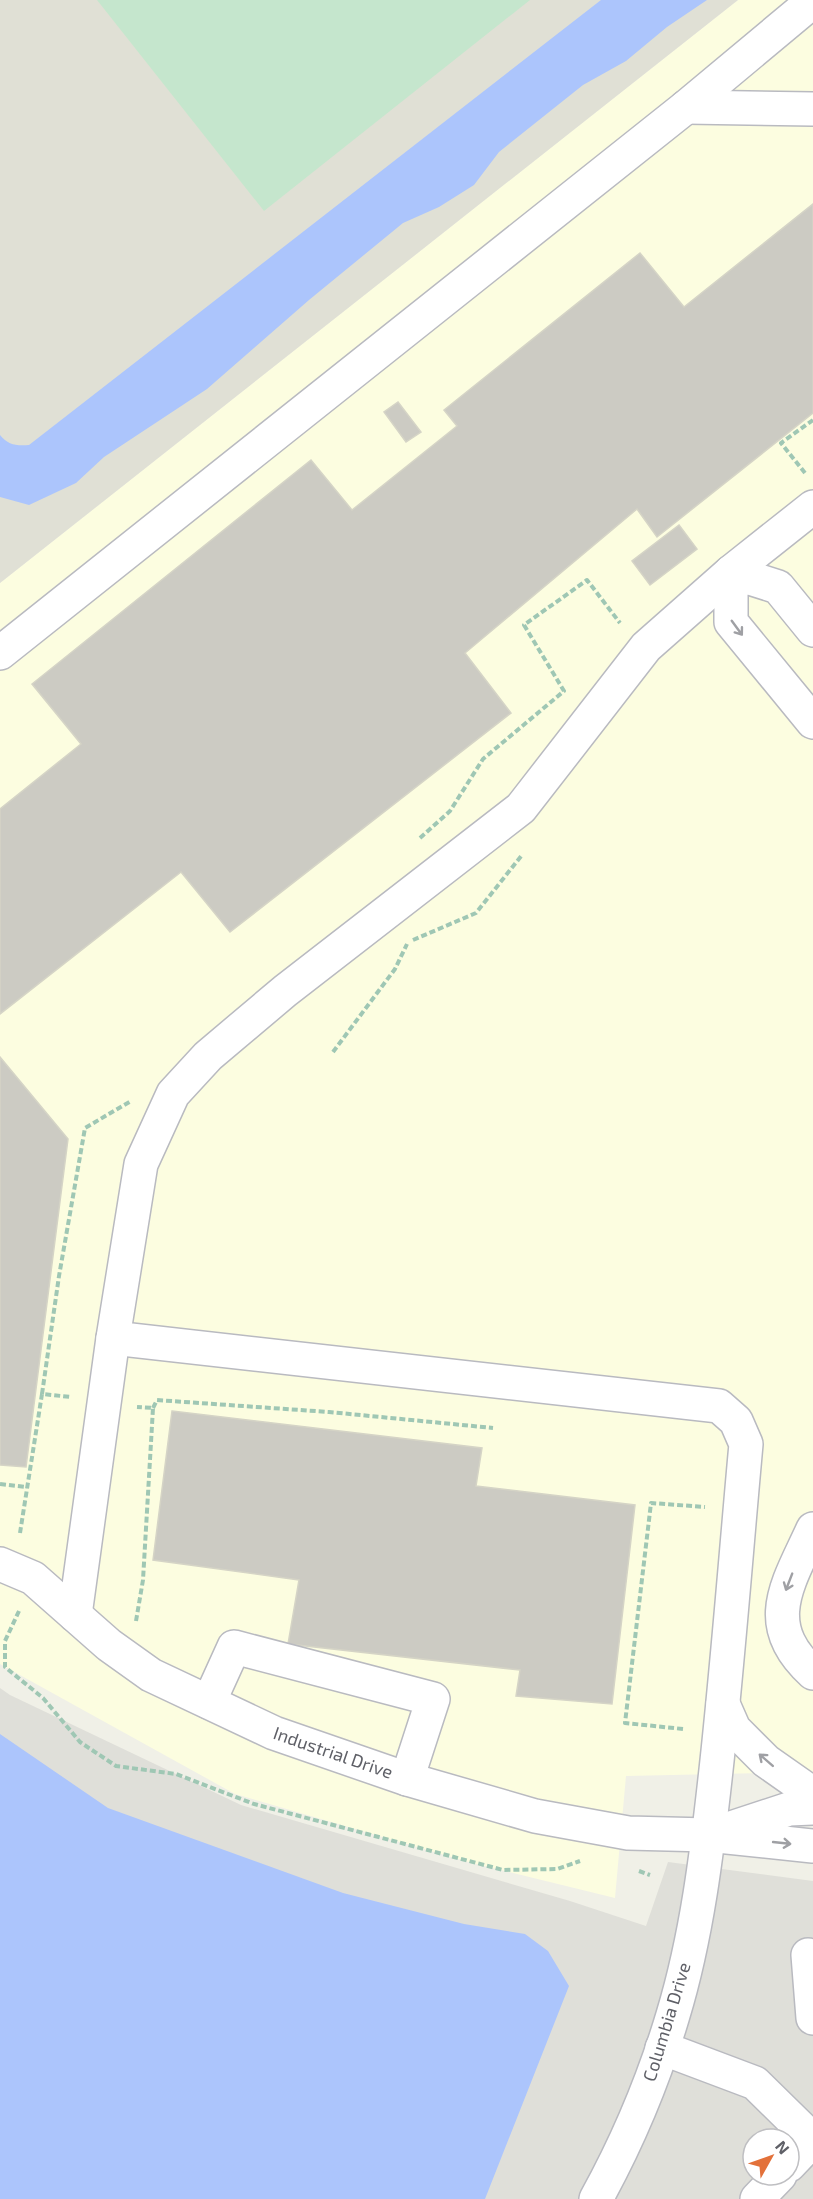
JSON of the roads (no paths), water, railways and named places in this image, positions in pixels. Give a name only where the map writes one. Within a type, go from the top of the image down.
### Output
[{"type":"street","points":[[0,653],[686,107],[813,1]]},
{"type":"street","points":[[686,107],[813,109]]},
{"type":"street","points":[[75,1615],[112,1338],[141,1164],[173,1094],[208,1056],[285,991],[521,808],[646,647],[731,572],[813,507]]},
{"type":"street","points":[[731,572],[778,587],[813,630]]},
{"type":"street","points":[[731,572],[730,622],[813,722]]},
{"type":"street","name":"Columbia Drive","points":[[112,1338],[719,1406],[736,1421],[746,1444],[723,1704],[697,1914],[674,2013],[652,2078],[612,2170],[596,2199]]},
{"type":"street","points":[[813,1529],[786,1587],[781,1610],[785,1634],[795,1656],[813,1673]]},
{"type":"street","name":"Industrial Drive","points":[[9,1552],[33,1578],[75,1615],[121,1654],[151,1675],[274,1733],[406,1779],[535,1816],[628,1833],[708,1835],[813,1846]]},
{"type":"street","points":[[209,1702],[234,1647],[434,1699],[406,1779]]},
{"type":"street","points":[[723,1704],[734,1729],[766,1761],[813,1794]]},
{"type":"street","name":"Industrial Drive","points":[[708,1835],[789,1809],[813,1808]]},
{"type":"street","points":[[813,1956],[808,1956],[813,2018]]},
{"type":"street","points":[[662,2048],[755,2083],[813,2140],[801,2152]]},
{"type":"street","points":[[757,2199],[768,2187]]},
{"type":"water","points":[[601,0],[707,0],[667,27],[626,61],[583,85],[499,152],[474,185],[439,207],[403,223],[309,300],[207,389],[104,457],[76,483],[29,505],[0,497],[0,435],[13,444],[29,445]]},
{"type":"water","points":[[0,1734],[108,1808],[343,1893],[464,1924],[525,1934],[548,1951],[569,1986],[485,2199],[0,2199]]}]
